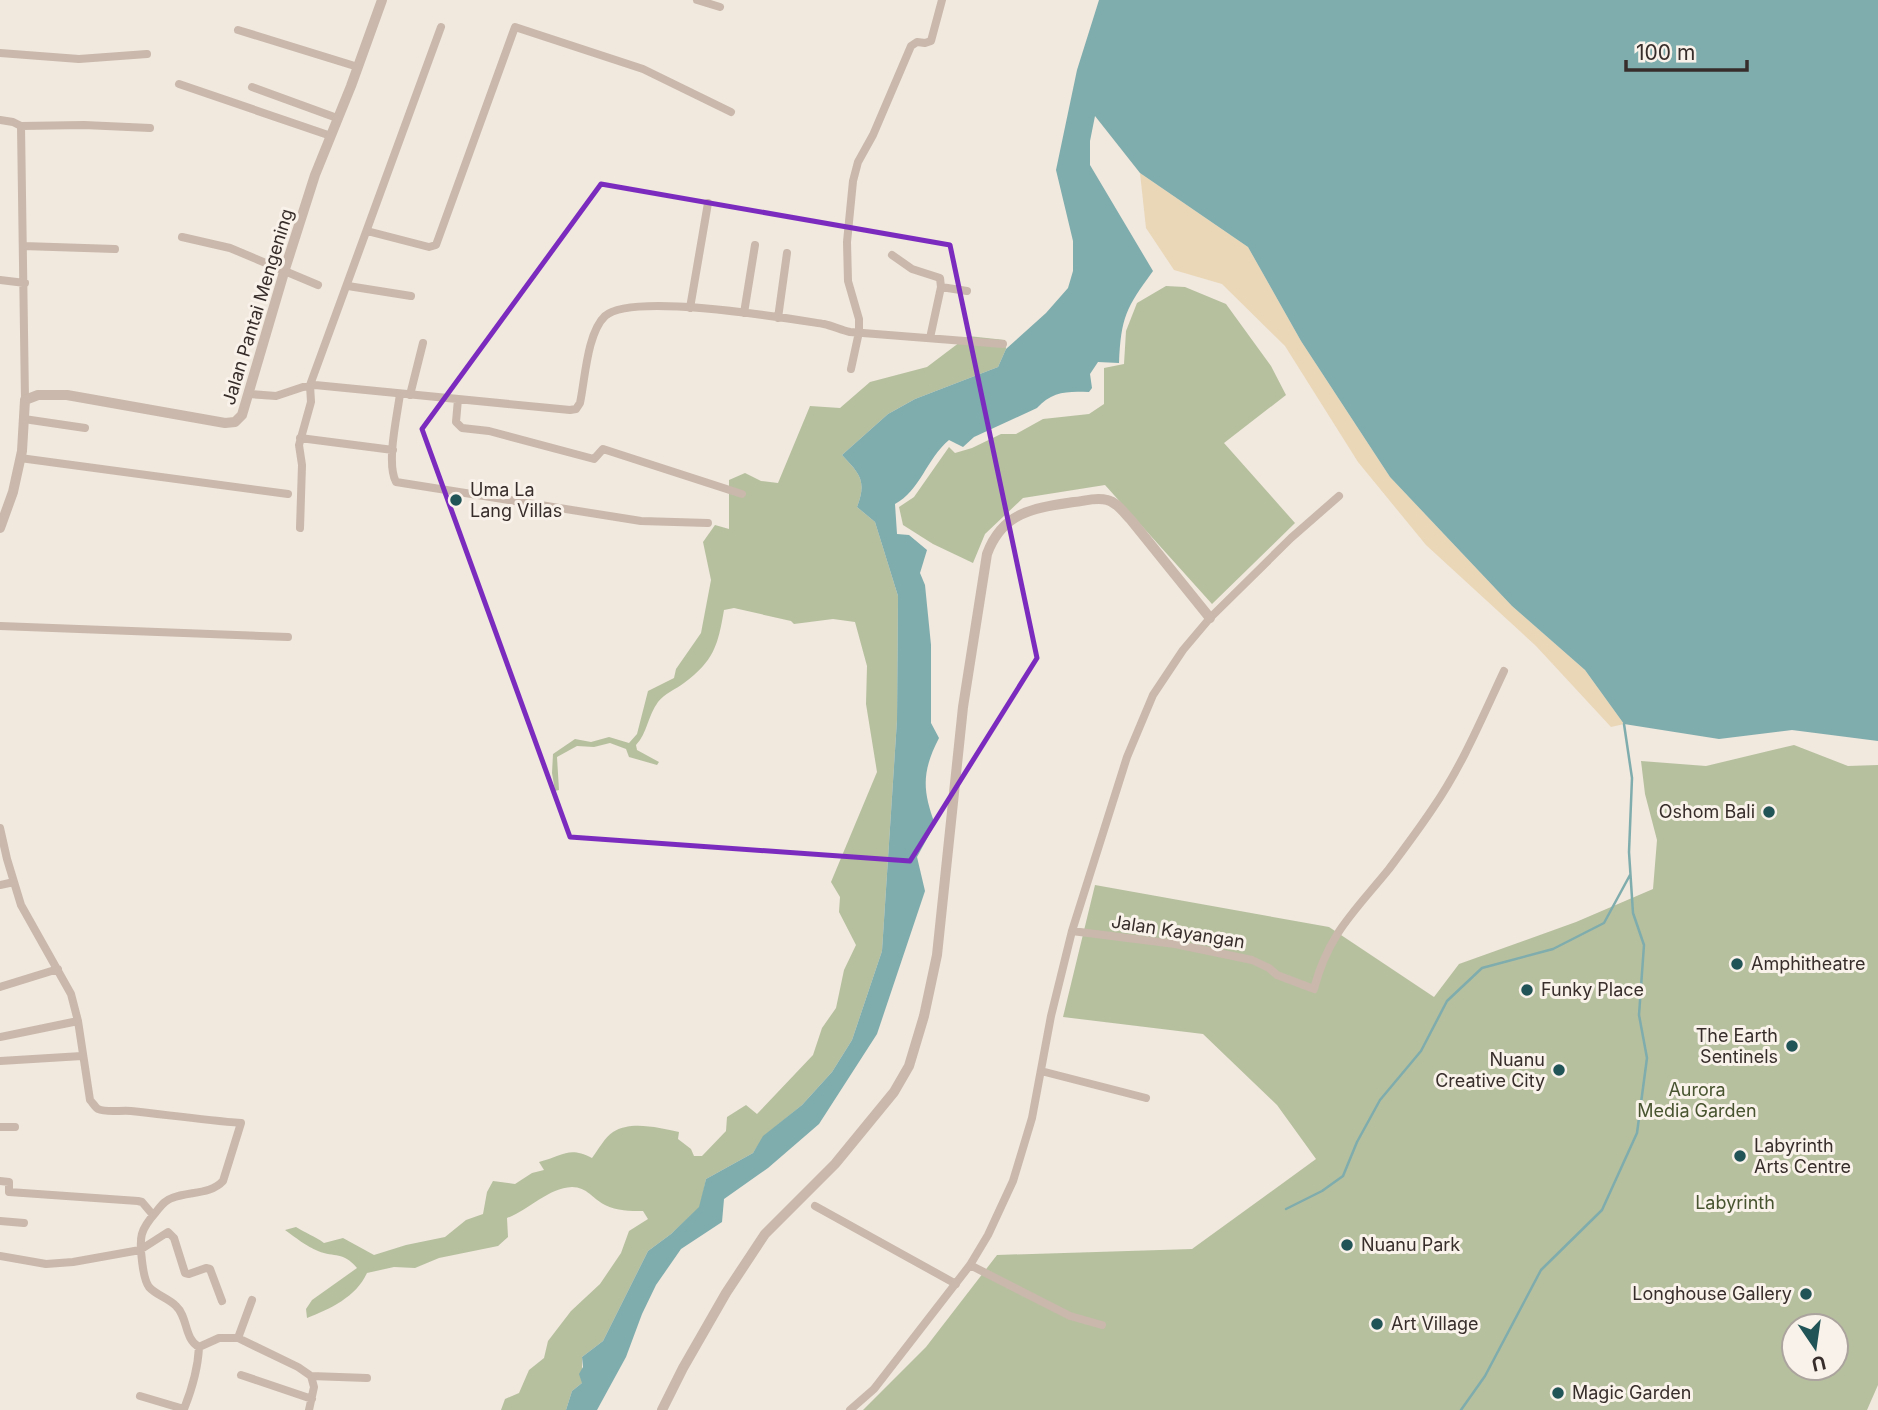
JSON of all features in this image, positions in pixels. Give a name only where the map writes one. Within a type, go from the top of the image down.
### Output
[{"type":"street","name":"Jalan Pantai Mengening","points":[[25,400],[38,395],[67,395],[231,423],[243,415],[285,269],[337,118],[382,0]]},
{"type":"street","points":[[697,0],[720,7]]},
{"type":"street","points":[[850,369],[859,332],[847,264],[849,208],[856,169],[911,46],[917,42],[931,41],[942,0]]},
{"type":"street","points":[[300,528],[300,438],[311,402],[313,385],[441,27]]},
{"type":"street","points":[[367,231],[429,247],[436,245],[515,27],[643,69],[731,113]]},
{"type":"street","points":[[238,30],[358,67]]},
{"type":"street","points":[[0,53],[79,59],[147,54]]},
{"type":"street","points":[[179,84],[331,136]]},
{"type":"street","points":[[252,87],[337,118]]},
{"type":"street","points":[[0,120],[21,126],[150,128]]},
{"type":"street","points":[[0,526],[13,492],[20,458],[25,400],[21,126]]},
{"type":"street","points":[[690,308],[708,203]]},
{"type":"street","points":[[182,237],[230,248],[318,285]]},
{"type":"street","points":[[744,313],[755,245]]},
{"type":"street","points":[[23,246],[115,249]]},
{"type":"street","points":[[778,318],[787,253]]},
{"type":"street","points":[[892,255],[912,270],[937,276],[941,287],[930,338]]},
{"type":"street","points":[[0,280],[24,283]]},
{"type":"street","points":[[348,286],[411,296]]},
{"type":"street","points":[[941,287],[967,291]]},
{"type":"street","points":[[249,394],[276,396],[313,385],[563,410],[576,409],[580,404],[597,327],[614,311],[640,306],[744,313],[859,332],[1003,344]]},
{"type":"street","points":[[410,396],[423,343]]},
{"type":"street","points":[[400,394],[393,450],[393,476],[396,482],[642,521],[708,523]]},
{"type":"street","points":[[458,399],[456,422],[461,428],[489,430],[594,459],[603,449],[742,494]]},
{"type":"street","points":[[24,419],[85,428]]},
{"type":"street","points":[[300,438],[393,450]]},
{"type":"street","points":[[20,458],[288,494]]},
{"type":"street","points":[[850,1410],[874,1389],[970,1265],[988,1235],[1013,1181],[1032,1118],[1051,1016],[1072,931],[1112,801],[1144,715],[1164,677],[1210,618],[1299,530],[1339,496]]},
{"type":"street","points":[[662,1410],[720,1304],[765,1234],[835,1164],[894,1092],[909,1066],[924,1016],[937,955],[963,707],[987,554],[995,535],[1009,521],[1034,509],[1095,499],[1107,500],[1131,520],[1210,618]]},
{"type":"street","points":[[0,626],[288,637]]},
{"type":"street","name":"Jalan Kayangan","points":[[1072,931],[1175,944],[1252,960],[1277,975],[1314,989],[1322,959],[1342,924],[1389,869],[1452,778],[1470,746],[1504,671]]},
{"type":"street","points":[[0,828],[3,860],[21,905],[71,994],[78,1021],[90,1100],[98,1109],[242,1123],[220,1185],[167,1200],[141,1232],[142,1268],[148,1285],[180,1310],[193,1344],[199,1348]]},
{"type":"street","points":[[0,885],[14,882]]},
{"type":"street","points":[[0,986],[58,969]]},
{"type":"street","points":[[0,1037],[78,1021]]},
{"type":"street","points":[[0,1061],[82,1056]]},
{"type":"street","points":[[1041,1071],[1146,1098]]},
{"type":"street","points":[[0,1127],[15,1127]]},
{"type":"street","points":[[0,1181],[9,1182],[9,1192],[138,1201],[153,1215]]},
{"type":"street","points":[[816,1206],[956,1284]]},
{"type":"street","points":[[0,1221],[24,1223]]},
{"type":"street","points":[[0,1256],[46,1264],[97,1258],[140,1250],[170,1233],[185,1273],[210,1269],[222,1301]]},
{"type":"street","points":[[970,1265],[1070,1316],[1102,1325]]},
{"type":"street","points":[[239,1338],[252,1300]]},
{"type":"street","points":[[199,1348],[219,1338],[239,1338],[298,1367],[311,1377],[314,1387],[309,1410]]},
{"type":"street","points":[[140,1396],[184,1409],[199,1348]]},
{"type":"street","points":[[241,1375],[312,1399]]},
{"type":"street","points":[[311,1377],[367,1378]]},
{"type":"highlighted area","points":[[601,184],[950,245],[1037,658],[910,861],[570,837],[422,429]]},
{"type":"green space","points":[[1166,286],[1185,287],[1226,304],[1271,366],[1286,395],[1224,443],[1295,523],[1212,604],[1105,485],[1023,498],[985,534],[973,563],[933,544],[903,525],[899,507],[914,497],[949,447],[955,453],[1001,434],[1016,434],[1043,419],[1089,414],[1104,404],[1104,368],[1124,364],[1126,331],[1137,303]]},
{"type":"green space","points":[[968,336],[1005,340],[1006,349],[998,367],[915,399],[888,414],[842,455],[860,478],[861,491],[857,507],[875,522],[898,596],[897,720],[882,951],[852,1040],[832,1072],[802,1105],[764,1136],[753,1153],[706,1179],[700,1207],[648,1251],[603,1341],[582,1357],[582,1383],[572,1391],[566,1410],[501,1410],[505,1399],[519,1393],[529,1370],[544,1358],[548,1341],[571,1311],[600,1284],[621,1253],[629,1231],[648,1219],[643,1211],[610,1207],[582,1189],[572,1187],[555,1191],[507,1218],[508,1237],[498,1246],[439,1258],[415,1268],[394,1267],[367,1273],[349,1295],[307,1318],[306,1309],[312,1300],[357,1268],[343,1257],[314,1249],[285,1230],[296,1227],[324,1243],[343,1238],[374,1255],[445,1237],[466,1220],[483,1214],[487,1192],[493,1181],[515,1184],[532,1173],[544,1170],[539,1162],[566,1153],[584,1154],[592,1158],[610,1134],[628,1126],[646,1126],[679,1132],[678,1139],[691,1149],[694,1156],[702,1156],[726,1131],[727,1117],[746,1105],[757,1114],[813,1055],[822,1028],[836,1008],[844,970],[856,945],[839,912],[840,897],[831,882],[877,772],[866,704],[867,666],[855,622],[833,619],[794,624],[791,621],[734,608],[724,610],[717,643],[708,659],[694,675],[663,696],[636,745],[637,750],[659,762],[657,765],[629,757],[626,749],[610,743],[594,747],[577,746],[557,757],[559,790],[555,791],[553,754],[575,739],[591,742],[609,737],[629,743],[637,734],[648,691],[674,678],[676,669],[701,633],[711,580],[703,542],[715,525],[729,529],[729,480],[745,473],[761,481],[778,483],[810,406],[840,408],[870,382],[927,367]]},
{"type":"green space","name":"Nuanu Creative City","points":[[1794,745],[1848,766],[1878,765],[1878,1385],[1867,1410],[863,1410],[926,1347],[997,1255],[1192,1249],[1316,1159],[1277,1105],[1203,1034],[1063,1017],[1095,885],[1329,927],[1434,997],[1459,964],[1576,922],[1653,889],[1657,840],[1645,794],[1641,761],[1706,766]]},
{"type":"sand","points":[[1140,173],[1248,247],[1301,341],[1390,477],[1512,606],[1585,670],[1624,724],[1611,727],[1536,646],[1426,545],[1358,462],[1285,346],[1222,284],[1174,270],[1146,228]]},
{"type":"water","points":[[1099,0],[1878,0],[1878,741],[1792,730],[1719,739],[1624,724],[1585,670],[1512,606],[1390,477],[1301,341],[1248,247],[1140,173],[1095,116],[1090,141],[1090,165],[1153,271],[1127,314],[1121,334],[1119,363],[1098,362],[1090,374],[1092,388],[1089,392],[1067,392],[1048,398],[1037,408],[974,437],[963,447],[949,440],[941,447],[911,491],[895,504],[897,534],[909,535],[927,550],[920,573],[925,585],[931,645],[931,723],[939,738],[929,761],[926,781],[928,801],[935,824],[917,857],[925,891],[877,1034],[819,1124],[768,1168],[724,1199],[722,1222],[681,1249],[656,1285],[626,1357],[597,1410],[566,1410],[572,1391],[582,1383],[579,1374],[583,1367],[582,1357],[603,1341],[648,1251],[671,1234],[699,1207],[706,1179],[753,1153],[763,1136],[802,1105],[832,1072],[852,1040],[882,951],[897,720],[898,596],[875,522],[857,507],[861,491],[860,478],[842,455],[888,414],[915,399],[998,367],[1006,349],[1046,313],[1068,288],[1073,271],[1073,241],[1056,170],[1077,70]]},
{"type":"waterway","points":[[1461,1410],[1485,1376],[1541,1270],[1602,1210],[1637,1133],[1647,1058],[1639,1015],[1644,945],[1633,913],[1629,852],[1632,778],[1624,724]]},
{"type":"waterway","points":[[1286,1209],[1322,1191],[1343,1176],[1357,1142],[1380,1100],[1421,1051],[1447,1001],[1482,968],[1553,949],[1604,923],[1630,875]]},
{"type":"place","name":"Uma La Lang Villas","points":[[456,500]]},
{"type":"place","name":"Oshom Bali","points":[[1769,812]]},
{"type":"place","name":"Amphitheatre","points":[[1737,964]]},
{"type":"place","name":"Funky Place","points":[[1527,990]]},
{"type":"place","name":"The Earth Sentinels","points":[[1792,1046]]},
{"type":"place","name":"Nuanu Creative City","points":[[1559,1070]]},
{"type":"place","name":"Labyrinth Arts Centre","points":[[1740,1156]]},
{"type":"place","name":"Nuanu Park","points":[[1347,1245]]},
{"type":"place","name":"Longhouse Gallery","points":[[1806,1294]]},
{"type":"place","name":"Art Village","points":[[1377,1324]]},
{"type":"place","name":"Magic Garden","points":[[1558,1393]]},
{"type":"park label","name":"Aurora Media Garden","points":[[1697,1100]]},
{"type":"park label","name":"Labyrinth","points":[[1735,1203]]}]
